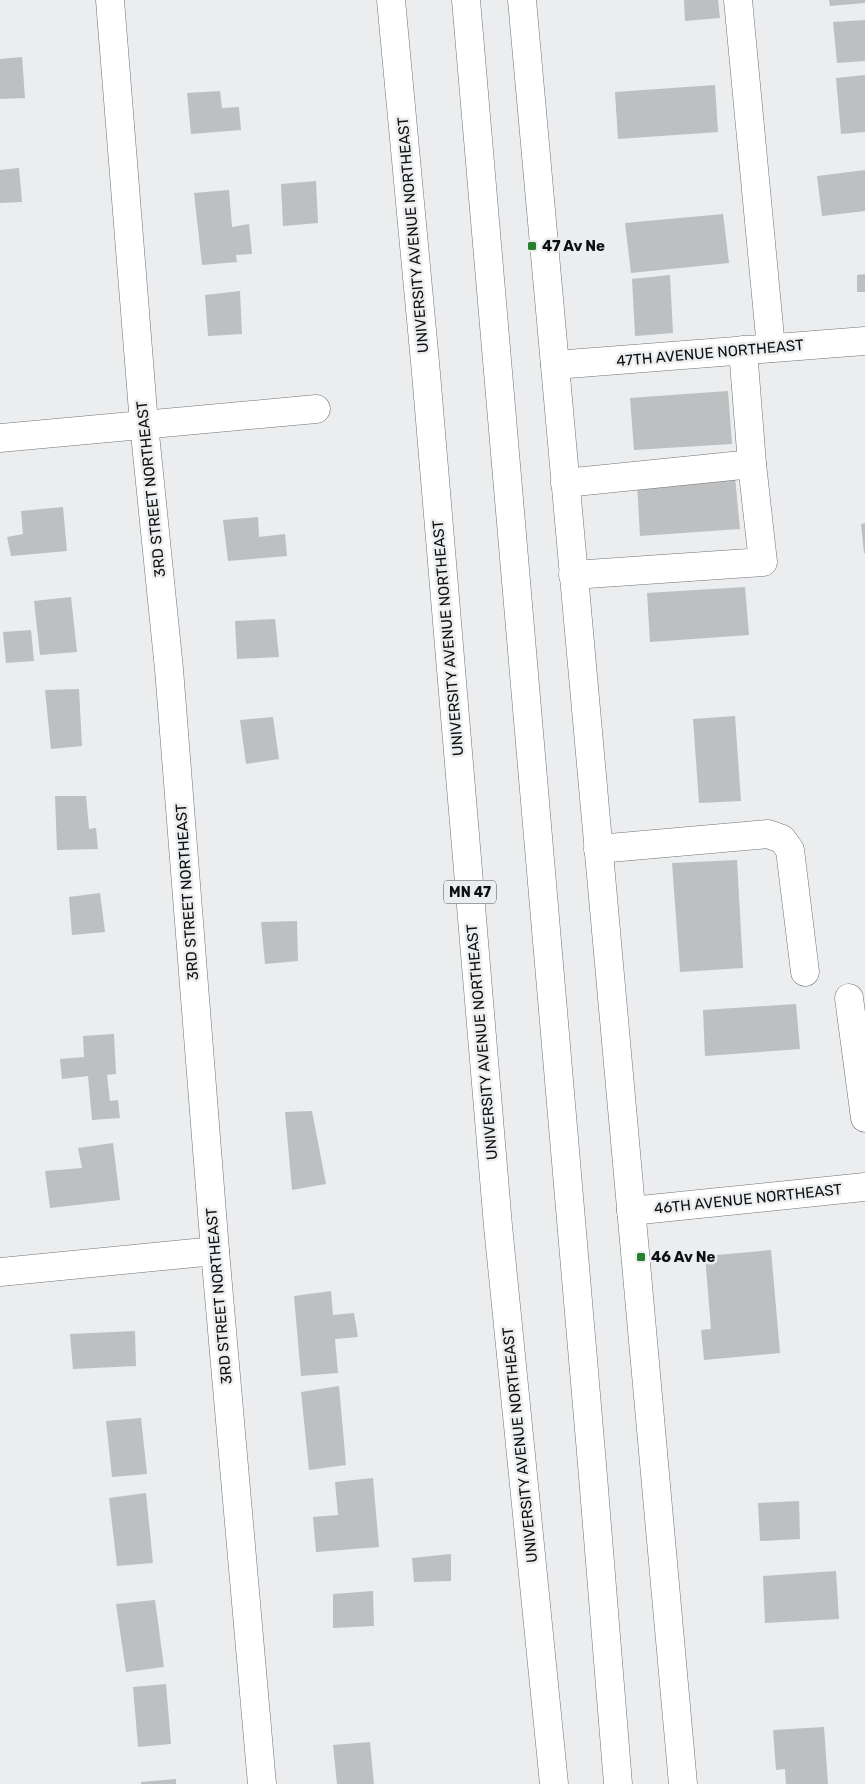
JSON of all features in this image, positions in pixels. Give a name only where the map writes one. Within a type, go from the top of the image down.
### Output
[{"type":"street","name":"3RD STREET NORTHEAST","points":[[110,0],[144,424],[169,669],[215,1251],[262,1784]]},
{"type":"street","name":"UNIVERSITY AVENUE NORTHEAST","points":[[391,0],[427,383],[498,1226],[554,1784]]},
{"type":"street","points":[[466,0],[618,1784]]},
{"type":"street","points":[[522,0],[683,1784]]},
{"type":"street","points":[[738,0],[771,348]]},
{"type":"street","name":"47TH AVENUE NORTHEAST","points":[[555,366],[865,340]]},
{"type":"street","points":[[573,575],[763,562],[752,464],[743,350]]},
{"type":"street","points":[[0,438],[316,409]]},
{"type":"street","points":[[565,483],[752,464]]},
{"type":"street","points":[[598,848],[768,834],[782,839],[790,850],[805,972]]},
{"type":"street","points":[[849,998],[865,1118]]},
{"type":"street","name":"46TH AVENUE NORTHEAST","points":[[631,1211],[865,1188]]},
{"type":"street","points":[[0,1272],[215,1251]]},
{"type":"building","points":[[684,0],[718,0],[720,18],[685,21]]},
{"type":"building","points":[[829,0],[865,0],[865,3],[830,6]]},
{"type":"building","points":[[865,20],[865,61],[837,63],[833,22]]},
{"type":"building","points":[[22,57],[25,98],[0,99],[0,59]]},
{"type":"building","points":[[865,75],[865,132],[841,134],[836,78]]},
{"type":"building","points":[[715,85],[718,132],[618,139],[615,92]]},
{"type":"building","points":[[220,91],[222,108],[239,107],[241,130],[191,134],[187,93]]},
{"type":"building","points":[[19,168],[22,202],[0,203],[0,170]]},
{"type":"building","points":[[865,170],[865,211],[822,216],[817,176]]},
{"type":"building","points":[[316,181],[318,223],[283,226],[281,184]]},
{"type":"building","points":[[229,190],[232,227],[249,224],[252,254],[236,255],[237,262],[202,265],[194,193]]},
{"type":"building","points":[[723,214],[729,263],[631,273],[625,223]]},
{"type":"building","points":[[865,274],[865,292],[857,292],[857,275]]},
{"type":"building","points":[[670,275],[673,333],[635,336],[632,279]]},
{"type":"building","points":[[240,291],[242,334],[208,336],[205,295]]},
{"type":"building","points":[[728,391],[732,444],[634,450],[630,398]]},
{"type":"building","points":[[735,477],[740,529],[640,536],[637,483]]},
{"type":"building","points":[[63,507],[67,551],[11,556],[7,537],[23,534],[21,511]]},
{"type":"building","points":[[258,517],[259,537],[285,534],[287,556],[228,561],[223,520]]},
{"type":"building","points":[[865,523],[865,553],[864,553],[861,524]]},
{"type":"building","points":[[745,587],[749,635],[650,642],[647,593]]},
{"type":"building","points":[[71,597],[77,652],[40,655],[34,601]]},
{"type":"building","points":[[275,619],[279,657],[237,659],[235,621]]},
{"type":"building","points":[[31,630],[34,661],[6,663],[3,632]]},
{"type":"building","points":[[79,689],[82,746],[51,749],[45,690]]},
{"type":"building","points":[[735,716],[741,801],[699,803],[693,719]]},
{"type":"building","points":[[273,717],[279,759],[246,764],[240,720]]},
{"type":"building","points":[[55,796],[86,796],[89,829],[96,828],[98,849],[57,850]]},
{"type":"building","points":[[737,860],[743,968],[680,972],[672,863]]},
{"type":"building","points":[[100,893],[105,932],[72,935],[69,897]]},
{"type":"building","points":[[297,921],[298,961],[265,964],[261,922]]},
{"type":"building","points":[[796,1004],[800,1049],[705,1056],[703,1010]]},
{"type":"building","points":[[114,1034],[116,1074],[107,1075],[110,1101],[118,1100],[120,1118],[92,1120],[88,1076],[62,1079],[60,1059],[84,1057],[83,1036]]},
{"type":"building","points":[[312,1111],[326,1184],[292,1190],[285,1112]]},
{"type":"building","points":[[113,1143],[120,1200],[50,1208],[45,1171],[82,1168],[78,1148]]},
{"type":"building","points":[[771,1250],[780,1353],[704,1360],[701,1330],[711,1329],[705,1256]]},
{"type":"building","points":[[331,1291],[333,1315],[354,1313],[358,1337],[335,1339],[338,1373],[301,1376],[294,1296]]},
{"type":"building","points":[[135,1331],[136,1366],[73,1369],[70,1334]]},
{"type":"building","points":[[339,1386],[346,1465],[309,1470],[301,1392]]},
{"type":"building","points":[[141,1418],[147,1474],[112,1477],[106,1421]]},
{"type":"building","points":[[373,1478],[379,1547],[316,1552],[313,1517],[338,1515],[335,1482]]},
{"type":"building","points":[[146,1493],[153,1563],[117,1566],[109,1498]]},
{"type":"building","points":[[799,1501],[800,1539],[760,1541],[758,1503]]},
{"type":"building","points":[[451,1554],[451,1581],[414,1582],[412,1558]]},
{"type":"building","points":[[836,1571],[839,1619],[765,1623],[763,1576]]},
{"type":"building","points":[[373,1591],[374,1626],[333,1628],[333,1594]]},
{"type":"building","points":[[155,1600],[164,1667],[126,1672],[116,1604]]},
{"type":"building","points":[[166,1684],[171,1744],[138,1747],[133,1687]]},
{"type":"building","points":[[824,1727],[828,1784],[786,1784],[785,1769],[776,1770],[773,1730]]},
{"type":"building","points":[[370,1742],[374,1784],[337,1784],[333,1745]]},
{"type":"building","points":[[176,1779],[176,1784],[141,1784],[141,1782]]},
{"type":"place","name":"47 Av Ne","points":[[532,246]]},
{"type":"place","name":"46 Av Ne","points":[[641,1257]]}]
